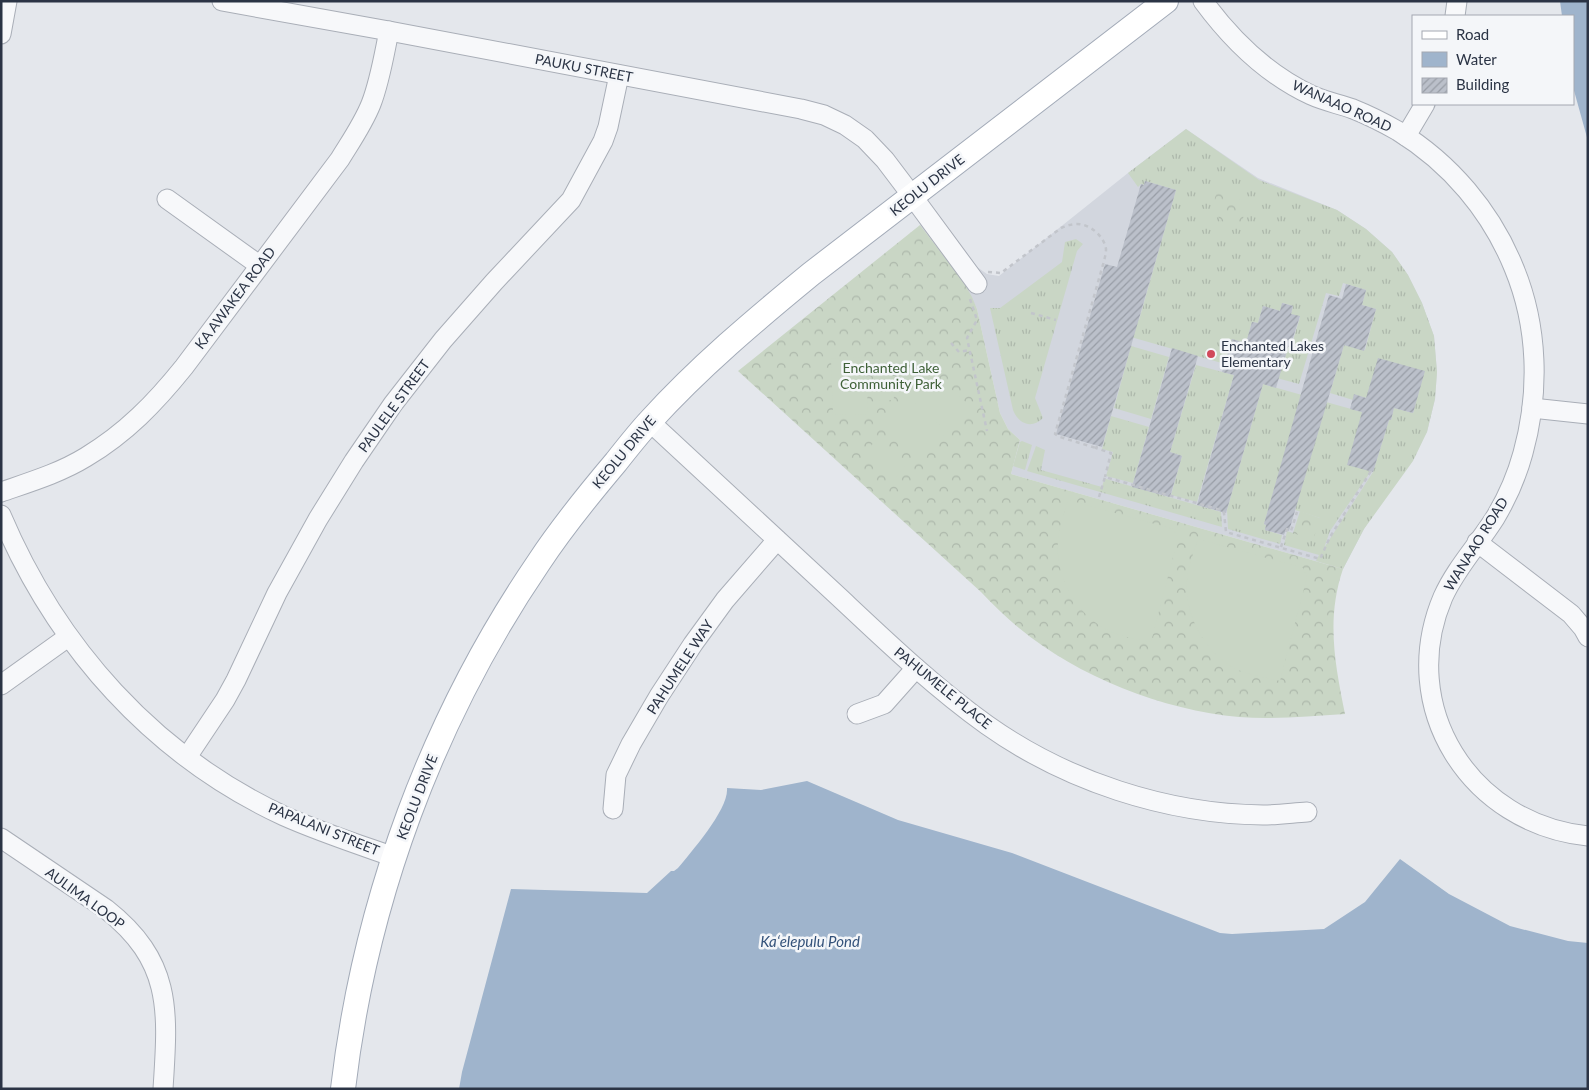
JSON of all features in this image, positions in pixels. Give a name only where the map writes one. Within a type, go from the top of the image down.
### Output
[{"type":"main road","name":"KEOLU DRIVE","points":[[343,1089],[351,1029],[360,986],[381,899],[409,812],[434,751],[489,642],[524,585],[566,523],[649,421],[708,363],[764,313],[811,274],[1166,1]]},
{"type":"street","points":[[1,34],[7,1]]},
{"type":"street","name":"PAUKU STREET","points":[[222,1],[801,109],[824,115],[845,124],[865,139],[885,160],[976,283]]},
{"type":"street","name":"WANAAO ROAD","points":[[1203,1],[1236,40],[1272,71],[1312,95],[1376,119],[1406,136],[1434,157],[1452,173],[1482,208],[1505,248],[1522,291],[1531,330],[1534,361],[1532,408],[1523,454],[1515,476],[1494,518],[1452,579],[1443,596],[1432,633],[1429,652],[1430,680],[1434,708],[1440,726],[1453,752],[1469,776],[1496,802],[1529,821],[1566,833],[1588,836]]},
{"type":"street","points":[[1455,15],[1457,1]]},
{"type":"street","name":"KA AWAKEA ROAD","points":[[1,492],[56,472],[86,458],[130,426],[158,399],[340,159],[361,125],[371,104],[389,31]]},
{"type":"street","name":"PAULELE STREET","points":[[187,757],[225,700],[278,593],[318,519],[354,461],[393,404],[443,340],[571,200],[603,141],[608,127],[619,75]]},
{"type":"street","points":[[1406,136],[1424,105]]},
{"type":"street","points":[[167,199],[259,265]]},
{"type":"street","points":[[1532,408],[1588,414]]},
{"type":"street","name":"PAHUMELE PLACE","points":[[649,421],[916,668],[995,730],[1036,755],[1090,780],[1149,800],[1229,813],[1264,815],[1307,812]]},
{"type":"street","name":"PAPALANI STREET","points":[[1,515],[29,574],[68,637],[112,690],[137,715],[187,757],[221,781],[252,799],[316,829],[394,857]]},
{"type":"street","name":"PAHUMELE WAY","points":[[613,809],[616,775],[630,744],[659,696],[725,600],[777,540]]},
{"type":"street","points":[[1477,542],[1571,614],[1588,637]]},
{"type":"street","points":[[1,685],[68,637]]},
{"type":"street","points":[[857,714],[884,704],[916,668]]},
{"type":"street","name":"AULIMA LOOP","points":[[1,838],[106,909],[141,944],[157,973],[165,1004],[166,1037],[163,1089]]},
{"type":"path","points":[[987,431],[967,338],[977,320],[974,308],[976,283],[1001,273],[1061,228],[1070,224],[1088,226],[1100,237],[1106,251],[1055,434],[1112,453],[1099,497]]},
{"type":"path","points":[[1032,314],[1056,320]]},
{"type":"path","points":[[951,343],[959,352],[970,350]]},
{"type":"path","points":[[1105,477],[1221,510],[1224,513],[1226,532],[1320,560],[1330,536],[1371,471]]},
{"type":"path","points":[[1281,548],[1287,530],[1291,531],[1297,512]]},
{"type":"shaded area","name":"Enchanted Lakes Elementary","points":[[1186,129],[1258,178],[1337,210],[1366,229],[1392,252],[1408,275],[1422,303],[1434,336],[1437,372],[1435,399],[1427,432],[1364,529],[1343,569],[1011,474],[1020,440],[1008,429],[1000,413],[977,309],[963,281],[920,225],[936,211],[977,267],[987,274],[999,276]]},
{"type":"green space","points":[[1186,129],[1259,180],[1337,210],[1366,229],[1392,252],[1408,275],[1422,303],[1434,336],[1437,372],[1435,399],[1427,432],[1413,461],[1364,529],[1343,569],[1316,561],[1319,555],[1284,545],[1287,531],[1293,533],[1320,518],[1295,510],[1326,402],[1362,412],[1371,471],[1330,531],[1324,548],[1373,472],[1394,408],[1413,413],[1424,372],[1367,398],[1355,395],[1353,400],[1330,393],[1344,345],[1365,350],[1376,309],[1362,305],[1366,290],[1343,283],[1339,296],[1326,293],[1299,384],[1247,370],[1282,368],[1300,317],[1291,314],[1293,306],[1283,303],[1280,311],[1263,306],[1258,323],[1252,322],[1239,368],[1096,327],[1101,310],[1139,320],[1176,190],[1145,181],[1144,185],[1141,184],[1138,187],[1128,173]]},
{"type":"green space","points":[[1224,188],[1235,191],[1245,211],[1242,222],[1235,226],[1221,222],[1218,216],[1219,212],[1214,201],[1217,191]]},
{"type":"green space","name":"Enchanted Lake Community Park","points":[[920,225],[963,281],[977,309],[1000,413],[1008,429],[1020,440],[1011,474],[1343,569],[1335,606],[1334,642],[1335,659],[1345,714],[1265,718],[1210,713],[1152,699],[1094,676],[1068,662],[1042,646],[1009,620],[981,592],[738,371]]},
{"type":"green space","points":[[1076,239],[1083,244],[1077,251],[1035,398],[1043,418],[1034,424],[1025,423],[1015,415],[1013,410],[990,308],[1000,308],[1062,262],[1065,242]]},
{"type":"green space","points":[[1131,346],[1169,357],[1151,419],[1114,408]]},
{"type":"green space","points":[[866,357],[868,414],[833,415],[831,359]]},
{"type":"green space","points":[[892,360],[894,400],[875,401],[873,362]]},
{"type":"green space","points":[[1196,365],[1234,375],[1197,502],[1171,495],[1182,456],[1170,452]]},
{"type":"green space","points":[[928,368],[970,406],[947,432],[905,394]]},
{"type":"green space","points":[[1263,384],[1302,395],[1264,524],[1266,525],[1265,530],[1282,535],[1280,544],[1228,529],[1227,510]]},
{"type":"green space","points":[[902,398],[944,435],[921,461],[879,424]]},
{"type":"green space","points":[[1111,416],[1149,427],[1133,483],[1106,476],[1113,452],[1102,449]]},
{"type":"green space","points":[[876,440],[905,466],[893,481],[863,455]]},
{"type":"green space","points":[[1020,442],[1032,445],[1025,470],[1013,466]]},
{"type":"green space","points":[[1036,446],[1045,450],[1041,470],[1102,487],[1106,479],[1221,512],[1222,527],[1027,471]]},
{"type":"green space","points":[[1068,500],[1173,529],[1178,538],[1151,642],[1118,635],[1101,626],[1090,618],[1071,596],[1060,569],[1058,555],[1059,531]]},
{"type":"green space","points":[[1300,511],[1320,518],[1313,540],[1293,533]]},
{"type":"green space","points":[[1198,539],[1303,568],[1307,577],[1280,681],[1243,672],[1230,666],[1219,657],[1200,635],[1189,608],[1187,594],[1187,580],[1191,559]]},
{"type":"water","points":[[1560,1],[1588,1],[1588,141],[1574,91],[1574,15],[1562,15]]},
{"type":"water","name":"Kaʻelepulu Pond","points":[[807,781],[898,820],[1012,853],[1220,933],[1324,929],[1365,902],[1400,859],[1449,894],[1510,926],[1568,941],[1588,943],[1588,1089],[459,1089],[511,889],[647,893],[671,871],[678,868],[700,841],[722,807],[727,788],[761,790]]},
{"type":"building","points":[[1145,181],[1176,190],[1102,447],[1056,434],[1105,264],[1117,267],[1141,184],[1144,185]]},
{"type":"building","points":[[1346,284],[1366,290],[1362,305],[1376,309],[1364,351],[1344,345],[1289,531],[1286,530],[1284,535],[1265,530],[1266,525],[1264,524],[1329,295],[1342,299]]},
{"type":"building","points":[[1282,303],[1293,306],[1291,314],[1300,316],[1290,347],[1288,347],[1276,388],[1263,384],[1226,513],[1197,505],[1234,375],[1222,372],[1232,339],[1246,343],[1252,322],[1258,323],[1263,306],[1280,311]]},
{"type":"building","points":[[1172,348],[1198,356],[1170,452],[1182,456],[1170,497],[1132,487]]},
{"type":"building","points":[[1378,358],[1425,371],[1413,413],[1394,408],[1373,472],[1347,465],[1362,412],[1350,409],[1354,394],[1366,398]]},
{"type":"place","name":"Enchanted Lakes Elementary","points":[[1211,354]]}]
